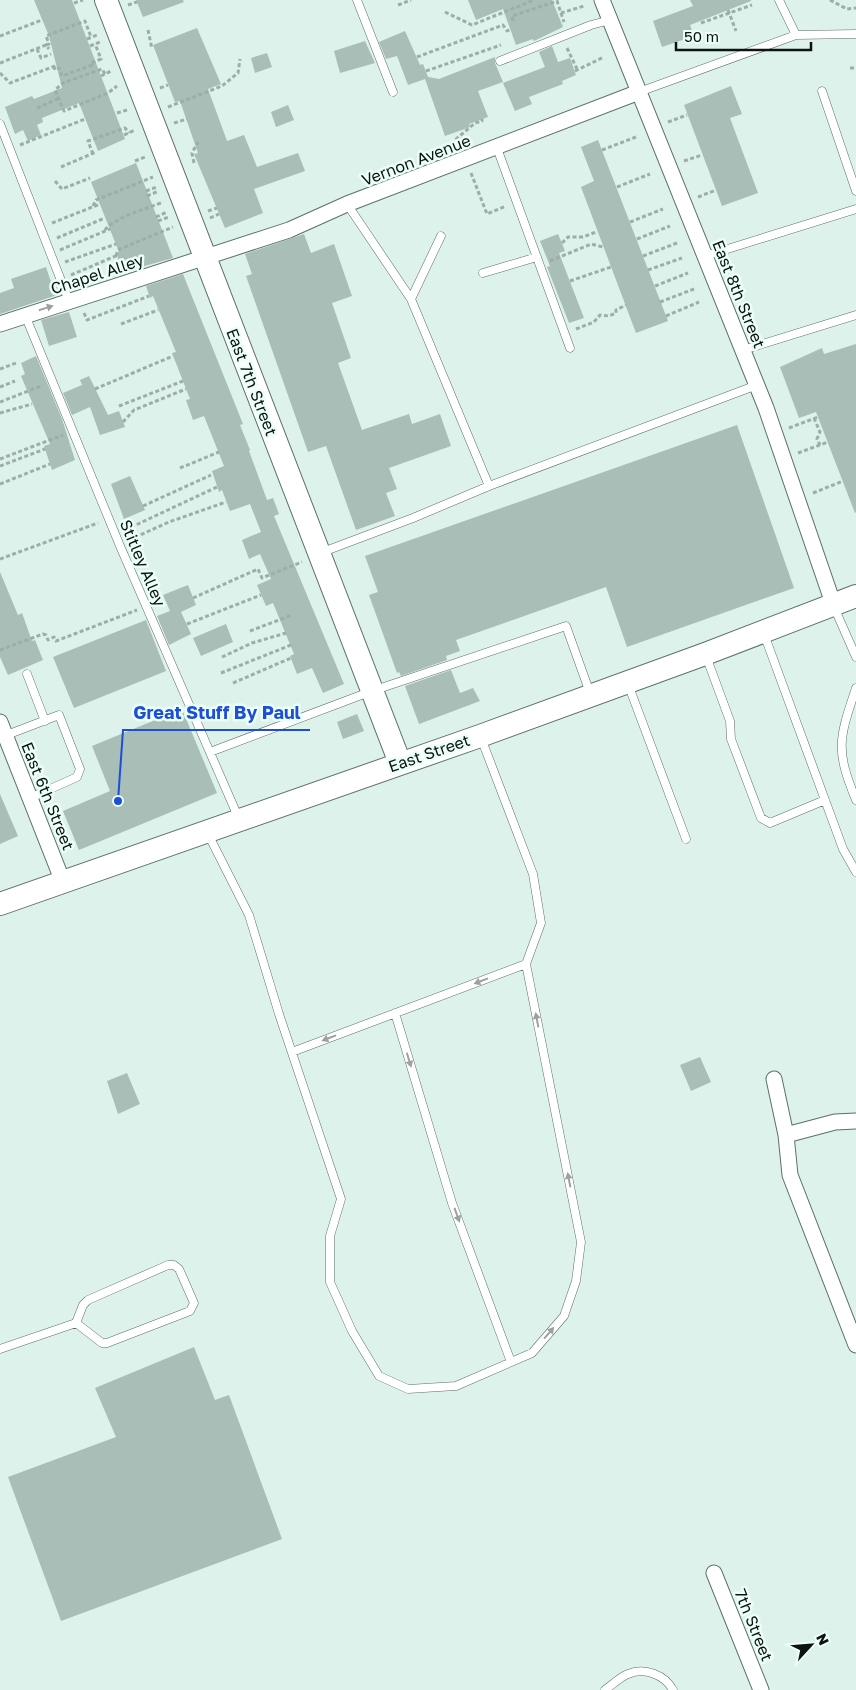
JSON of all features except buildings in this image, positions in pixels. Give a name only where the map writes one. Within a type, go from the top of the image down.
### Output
[{"type":"main road","name":"East 7th Street","points":[[106,0],[204,256],[312,557],[372,691],[400,763]]},
{"type":"main road","name":"East Street","points":[[0,904],[480,736],[834,606],[856,596]]},
{"type":"street","name":"East 8th Street","points":[[602,0],[757,386],[834,606]]},
{"type":"street","name":"Vernon Avenue","points":[[204,256],[289,230],[347,204],[639,92]]},
{"type":"street","name":"Chapel Alley","points":[[0,324],[204,256]]},
{"type":"street","name":"East 6th Street","points":[[2,732],[63,882]]},
{"type":"street","points":[[774,1079],[786,1135],[790,1176],[856,1346]]},
{"type":"street","points":[[786,1135],[835,1122],[856,1121]]},
{"type":"street","name":"7th Street","points":[[714,1573],[762,1690]]},
{"type":"lane","points":[[357,0],[393,92]]},
{"type":"lane","points":[[779,0],[796,35]]},
{"type":"lane","points":[[500,61],[591,25],[610,20]]},
{"type":"lane","points":[[639,92],[796,35],[856,34]]},
{"type":"lane","points":[[822,91],[856,191]]},
{"type":"lane","points":[[0,124],[60,279],[74,300]]},
{"type":"lane","points":[[497,148],[570,348]]},
{"type":"lane","points":[[347,204],[411,299],[488,486]]},
{"type":"lane","points":[[705,256],[856,209]]},
{"type":"lane","points":[[411,299],[441,236]]},
{"type":"lane","points":[[483,273],[537,257]]},
{"type":"lane","name":"Stitley Alley","points":[[25,315],[120,546],[240,820]]},
{"type":"lane","points":[[743,350],[856,315]]},
{"type":"lane","points":[[312,557],[414,518],[488,486],[757,386]]},
{"type":"lane","points":[[834,606],[856,657]]},
{"type":"lane","points":[[210,752],[372,691],[566,626],[591,696]]},
{"type":"lane","points":[[764,632],[825,800],[844,849],[856,872]]},
{"type":"lane","points":[[705,654],[730,721],[731,739],[761,818],[770,823],[825,800]]},
{"type":"lane","points":[[27,674],[45,721]]},
{"type":"lane","points":[[627,683],[686,839]]},
{"type":"lane","points":[[856,688],[842,727],[840,748],[847,777],[856,800]]},
{"type":"lane","points":[[2,732],[45,721],[59,715],[80,769],[77,778],[30,798]]},
{"type":"lane","points":[[207,832],[249,915],[341,1199],[330,1236],[330,1282],[352,1331],[380,1376],[408,1389],[456,1386],[532,1353],[564,1316],[576,1281],[581,1242],[526,964],[541,923],[533,874],[480,736]]},
{"type":"lane","points":[[292,1052],[526,964]]},
{"type":"lane","points":[[395,1013],[452,1203],[511,1362]]},
{"type":"lane","points":[[0,1349],[76,1323],[83,1305],[88,1300],[168,1266],[174,1265],[178,1269],[194,1303],[190,1311],[107,1343],[102,1343],[76,1323]]},
{"type":"lane","points":[[605,1690],[629,1674],[652,1672],[669,1682],[673,1690]]},
{"type":"path","points":[[74,3],[83,0]]},
{"type":"path","points":[[398,4],[411,0]]},
{"type":"path","points":[[445,12],[472,25],[534,0]]},
{"type":"path","points":[[830,0],[847,9],[856,8]]},
{"type":"path","points":[[513,21],[512,16],[557,1],[559,12],[561,13],[584,6]]},
{"type":"path","points":[[701,23],[752,5]]},
{"type":"path","points":[[728,12],[736,31]]},
{"type":"path","points":[[0,36],[42,20]]},
{"type":"path","points":[[0,63],[50,44],[46,36],[85,21],[91,37]]},
{"type":"path","points":[[417,57],[503,25],[508,31],[511,29]]},
{"type":"path","points":[[148,30],[152,49]]},
{"type":"path","points":[[87,38],[97,35]]},
{"type":"path","points":[[554,40],[569,50],[576,70],[604,57]]},
{"type":"path","points":[[90,46],[100,42]]},
{"type":"path","points":[[0,73],[10,84],[55,66],[55,70],[59,68],[62,76],[92,65],[91,63],[101,59],[95,44]]},
{"type":"path","points":[[46,45],[49,49]]},
{"type":"path","points":[[37,49],[41,58],[51,54]]},
{"type":"path","points":[[162,109],[222,86],[238,73],[240,59]]},
{"type":"path","points":[[850,68],[856,68]]},
{"type":"path","points":[[111,71],[103,75],[102,69],[63,83],[55,90],[64,111],[108,93],[117,86]]},
{"type":"path","points":[[37,108],[60,98]]},
{"type":"path","points":[[117,114],[127,110]]},
{"type":"path","points":[[668,122],[687,115]]},
{"type":"path","points":[[168,125],[187,118]]},
{"type":"path","points":[[10,149],[85,119]]},
{"type":"path","points":[[482,119],[482,121],[475,123],[455,140],[466,159],[487,214],[517,202]]},
{"type":"path","points":[[61,167],[94,153],[88,142],[125,128],[129,133]]},
{"type":"path","points":[[124,135],[135,130]]},
{"type":"path","points":[[602,150],[636,138]]},
{"type":"path","points":[[194,163],[192,153],[198,142]]},
{"type":"path","points":[[684,161],[702,155]]},
{"type":"path","points":[[135,161],[145,156]]},
{"type":"path","points":[[617,188],[650,174]]},
{"type":"path","points":[[94,206],[96,200],[153,176]]},
{"type":"path","points":[[54,181],[62,189],[90,178]]},
{"type":"path","points":[[146,191],[157,186]]},
{"type":"path","points":[[698,197],[716,190]]},
{"type":"path","points":[[148,196],[159,191]]},
{"type":"path","points":[[105,230],[108,226],[119,220],[163,202]]},
{"type":"path","points":[[40,227],[100,204]]},
{"type":"path","points":[[630,222],[663,209]]},
{"type":"path","points":[[156,217],[167,212]]},
{"type":"path","points":[[158,221],[169,216]]},
{"type":"path","points":[[46,242],[105,218]]},
{"type":"path","points":[[60,279],[117,256],[118,250],[173,226]]},
{"type":"path","points":[[636,239],[670,226]]},
{"type":"path","points":[[50,254],[110,228]]},
{"type":"path","points":[[562,243],[568,238],[583,237],[596,232]]},
{"type":"path","points":[[643,256],[677,243]]},
{"type":"path","points":[[55,266],[116,244]]},
{"type":"path","points":[[540,266],[591,244],[603,246]]},
{"type":"path","points":[[648,270],[682,258]]},
{"type":"path","points":[[570,281],[590,272],[611,267]]},
{"type":"path","points":[[655,286],[688,273]]},
{"type":"path","points":[[660,302],[694,289]]},
{"type":"path","points":[[74,300],[87,320],[149,296]]},
{"type":"path","points":[[666,316],[699,302]]},
{"type":"path","points":[[565,333],[594,322],[600,315],[609,316],[616,313],[616,310],[626,305]]},
{"type":"path","points":[[121,324],[158,310]]},
{"type":"path","points":[[95,389],[173,356]]},
{"type":"path","points":[[0,370],[16,363]]},
{"type":"path","points":[[0,387],[15,381]]},
{"type":"path","points":[[0,402],[53,381]]},
{"type":"path","points":[[119,406],[183,381]]},
{"type":"path","points":[[123,422],[134,410],[186,389]]},
{"type":"path","points":[[0,414],[32,404]]},
{"type":"path","points":[[788,428],[816,418],[820,432],[817,439],[820,445]]},
{"type":"path","points":[[0,459],[73,431]]},
{"type":"path","points":[[798,453],[828,442]]},
{"type":"path","points":[[0,466],[45,449]]},
{"type":"path","points":[[180,468],[219,452]]},
{"type":"path","points":[[0,484],[50,464]]},
{"type":"path","points":[[143,506],[211,475]]},
{"type":"path","points":[[814,493],[843,481]]},
{"type":"path","points":[[115,534],[217,488]]},
{"type":"path","points":[[120,546],[169,522],[226,502]]},
{"type":"path","points":[[0,559],[109,519]]},
{"type":"path","points":[[193,598],[258,569],[262,578],[312,557]]},
{"type":"path","points":[[187,624],[261,596]]},
{"type":"path","points":[[0,650],[43,634],[46,635],[48,640],[54,638],[56,641],[147,608]]},
{"type":"path","points":[[250,631],[292,615]]},
{"type":"path","points":[[222,657],[252,643],[286,633]]},
{"type":"path","points":[[221,673],[291,645]]},
{"type":"path","points":[[233,683],[291,658]]},
{"type":"place","name":"Great Stuff By Paul","points":[[118,801]]}]
